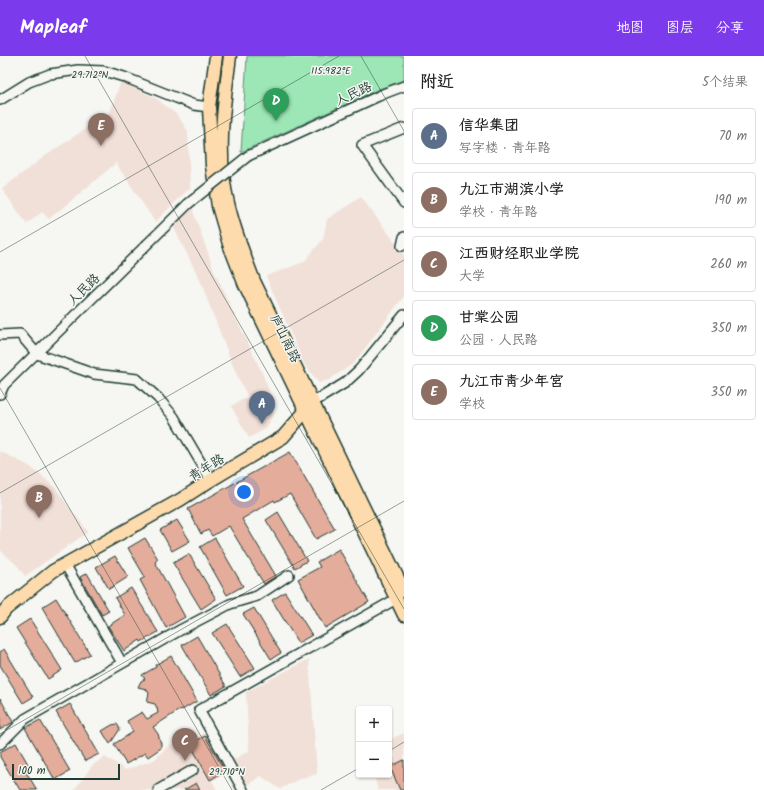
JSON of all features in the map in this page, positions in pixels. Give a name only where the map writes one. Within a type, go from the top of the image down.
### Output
[{"type":"main road","name":"庐山南路","points":[[216,56],[209,107],[213,173],[218,206],[229,244],[245,285],[309,407],[400,595],[404,615]]},
{"type":"main road","name":"庐山南路","points":[[230,56],[224,104],[222,164],[227,202],[239,241],[254,281],[309,407]]},
{"type":"main road","name":"青年路","points":[[0,617],[6,609],[53,571],[180,500],[283,437],[309,407]]},
{"type":"street","points":[[0,100],[29,82],[50,74],[78,70],[104,71],[194,105],[209,107]]},
{"type":"street","name":"人民路","points":[[0,394],[4,385],[188,204],[248,156],[383,94],[404,86]]},
{"type":"street","points":[[404,128],[362,146],[404,204]]},
{"type":"street","name":"青年路","points":[[309,407],[345,384],[360,370],[404,315]]},
{"type":"street","points":[[0,335],[20,334],[37,354],[94,374],[137,380],[158,398],[174,417],[211,480]]},
{"type":"street","points":[[65,564],[122,663]]},
{"type":"street","points":[[0,744],[25,719],[182,629],[230,604],[257,596],[289,575]]},
{"type":"street","points":[[243,790],[198,710],[400,595]]},
{"type":"street","points":[[158,790],[193,770]]},
{"type":"shaded area","points":[[121,81],[157,99],[177,115],[188,131],[190,188],[155,222],[116,163],[49,219],[42,212],[27,224],[2,189],[41,159],[110,112]]},
{"type":"shaded area","points":[[361,197],[404,254],[404,296],[354,363],[329,380],[319,383],[304,364],[266,276],[304,262],[323,239],[327,219]]},
{"type":"shaded area","points":[[192,208],[215,273],[263,375],[272,399],[273,413],[267,428],[249,438],[231,406],[248,397],[235,371],[199,278],[173,226]]},
{"type":"shaded area","points":[[0,451],[29,466],[54,486],[88,532],[25,576],[17,565],[0,550]]},
{"type":"shaded area","points":[[309,659],[317,774],[301,778],[280,789],[261,776],[247,785],[233,760],[249,751],[246,692]]},
{"type":"shaded area","points":[[204,733],[227,772],[212,781],[217,790],[74,790],[92,766],[104,757],[116,763],[125,770],[154,760],[170,744],[179,749]]},
{"type":"shaded area","points":[[404,733],[404,790],[378,790],[375,778],[392,778],[392,758],[396,756],[392,749],[392,739]]},
{"type":"green space","points":[[247,56],[404,56],[404,80],[379,89],[241,152]]},
{"type":"building","points":[[290,452],[335,529],[316,539],[290,494],[275,502],[274,500],[242,519],[276,576],[264,584],[229,526],[212,536],[208,530],[201,534],[188,509]]},
{"type":"building","points":[[278,512],[307,561],[295,568],[266,520]]},
{"type":"building","points":[[177,520],[190,541],[172,551],[160,530]]},
{"type":"building","points":[[145,538],[158,559],[155,562],[185,617],[166,628],[140,580],[145,577],[128,548]]},
{"type":"building","points":[[215,538],[243,586],[227,595],[200,547]]},
{"type":"building","points":[[339,549],[369,602],[325,628],[298,579],[320,567],[317,562]]},
{"type":"building","points":[[189,554],[216,599],[201,609],[173,563]]},
{"type":"building","points":[[115,556],[128,577],[109,589],[96,567]]},
{"type":"building","points":[[87,573],[109,611],[102,615],[80,577]]},
{"type":"building","points":[[131,588],[158,632],[141,642],[140,640],[124,651],[108,626],[125,615],[115,598]]},
{"type":"building","points":[[285,592],[312,635],[298,643],[272,600]]},
{"type":"building","points":[[56,598],[90,654],[75,663],[42,607]]},
{"type":"building","points":[[254,608],[281,653],[271,659],[243,614]]},
{"type":"building","points":[[30,619],[62,670],[48,679],[16,628]]},
{"type":"building","points":[[227,624],[255,668],[240,677],[212,633]]},
{"type":"building","points":[[197,636],[226,686],[211,695],[182,645]]},
{"type":"building","points":[[4,649],[33,697],[23,703],[0,665],[0,652]]},
{"type":"building","points":[[171,656],[197,701],[182,710],[181,709],[153,727],[158,734],[161,748],[148,757],[145,753],[126,764],[114,744],[133,732],[127,721],[142,712],[147,719],[158,713],[155,704],[147,702],[149,693],[146,689],[138,687],[141,681],[145,679],[142,675],[156,667],[155,665]]},
{"type":"building","points":[[0,698],[13,722],[0,730]]},
{"type":"building","points":[[70,704],[99,754],[85,761],[56,712]]},
{"type":"building","points":[[40,720],[70,771],[55,780],[25,728]]},
{"type":"building","points":[[117,724],[120,729],[110,744],[102,731],[112,725]]},
{"type":"building","points":[[205,736],[225,771],[210,780],[190,744]]},
{"type":"building","points":[[16,743],[28,764],[23,767],[37,790],[20,790],[0,757],[0,752]]},
{"type":"building","points":[[404,760],[404,790],[400,790],[392,772],[392,766]]},
{"type":"building","points":[[196,783],[200,790],[184,790]]},
{"type":"place","name":"甘棠公园","points":[[276,121]]},
{"type":"place","name":"九江市青少年宫","points":[[101,146]]},
{"type":"place","name":"信华集团","points":[[262,424]]},
{"type":"place","name":"九江市湖滨小学","points":[[39,518]]},
{"type":"place","name":"江西财经职业学院","points":[[185,761]]}]
